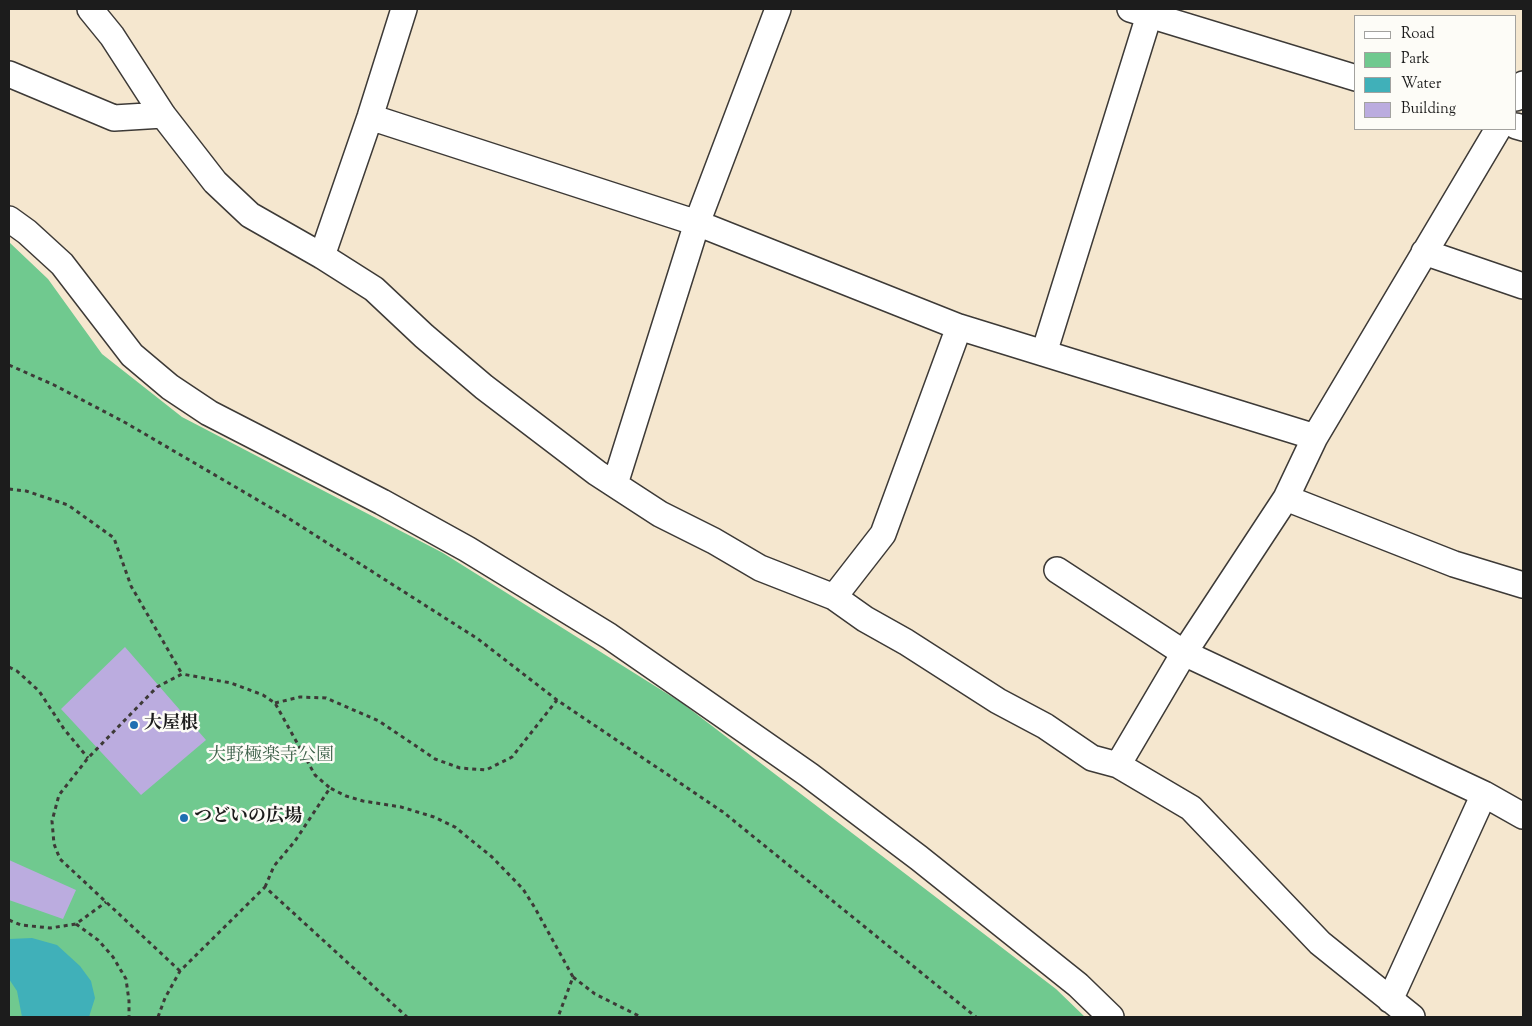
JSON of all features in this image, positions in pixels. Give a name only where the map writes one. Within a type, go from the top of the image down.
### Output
[{"type":"street","points":[[90,9],[110,19],[163,115],[215,182],[250,214],[374,289],[424,336],[484,387],[598,473],[660,514],[714,541],[760,568],[834,598],[998,700],[1045,726],[1092,758],[1118,764],[1191,808],[1320,943],[1412,1017]]},
{"type":"street","points":[[322,256],[370,117],[404,9]]},
{"type":"street","points":[[615,484],[697,223],[778,9]]},
{"type":"street","points":[[1044,353],[1143,11],[1354,77]]},
{"type":"street","points":[[9,74],[114,118],[163,115]]},
{"type":"street","points":[[1517,96],[1523,84]]},
{"type":"street","points":[[370,117],[697,223],[959,327],[1315,437]]},
{"type":"street","points":[[1118,764],[1184,653],[1286,498],[1315,437],[1497,130]]},
{"type":"street","points":[[9,220],[27,232],[62,264],[132,355],[170,387],[209,413],[382,502],[467,549],[609,636],[809,775],[919,858],[1070,979],[1111,1017]]},
{"type":"street","points":[[1424,252],[1523,286]]},
{"type":"street","points":[[834,598],[883,534],[959,327]]},
{"type":"street","points":[[1286,498],[1454,564],[1523,585]]},
{"type":"street","points":[[1056,570],[1184,653],[1484,794],[1523,816]]},
{"type":"street","points":[[1390,1000],[1484,794]]},
{"type":"path","points":[[9,365],[54,385],[126,423],[285,516],[478,638],[557,700],[722,812],[976,1017]]},
{"type":"path","points":[[9,489],[26,491],[68,505],[114,538],[131,586],[182,674]]},
{"type":"path","points":[[9,667],[17,671],[39,691],[64,729],[88,758]]},
{"type":"path","points":[[180,971],[60,859],[54,844],[52,821],[60,795],[88,758],[158,687],[182,674],[231,682],[263,694],[275,703],[315,775],[330,788],[363,802],[401,807],[434,817],[455,827],[492,857],[522,889],[546,927],[558,953],[573,977],[595,994],[641,1017]]},
{"type":"path","points":[[275,703],[300,696],[326,698],[379,721],[435,759],[460,768],[486,770],[512,756],[557,700]]},
{"type":"path","points":[[158,1017],[165,998],[180,971],[265,887],[274,866],[295,841],[330,788]]},
{"type":"path","points":[[265,887],[407,1017]]},
{"type":"path","points":[[9,920],[21,925],[50,928],[76,924],[106,902]]},
{"type":"path","points":[[76,924],[98,940],[114,957],[126,979],[129,1017]]},
{"type":"path","points":[[558,1017],[573,977]]},
{"type":"green space","name":"大野極楽寺公園","points":[[9,242],[48,279],[102,354],[182,417],[443,553],[682,703],[1056,989],[1085,1017],[9,1017]]},
{"type":"water","points":[[32,938],[57,945],[80,966],[91,981],[95,998],[89,1017],[22,1017],[17,991],[9,979],[9,939]]},
{"type":"building","name":"大屋根","points":[[125,647],[206,740],[141,795],[61,709]]},
{"type":"building","points":[[9,860],[76,890],[63,919],[9,900]]},
{"type":"place","name":"大屋根","points":[[134,725]]},
{"type":"place","name":"つどいの広場","points":[[184,818]]}]
